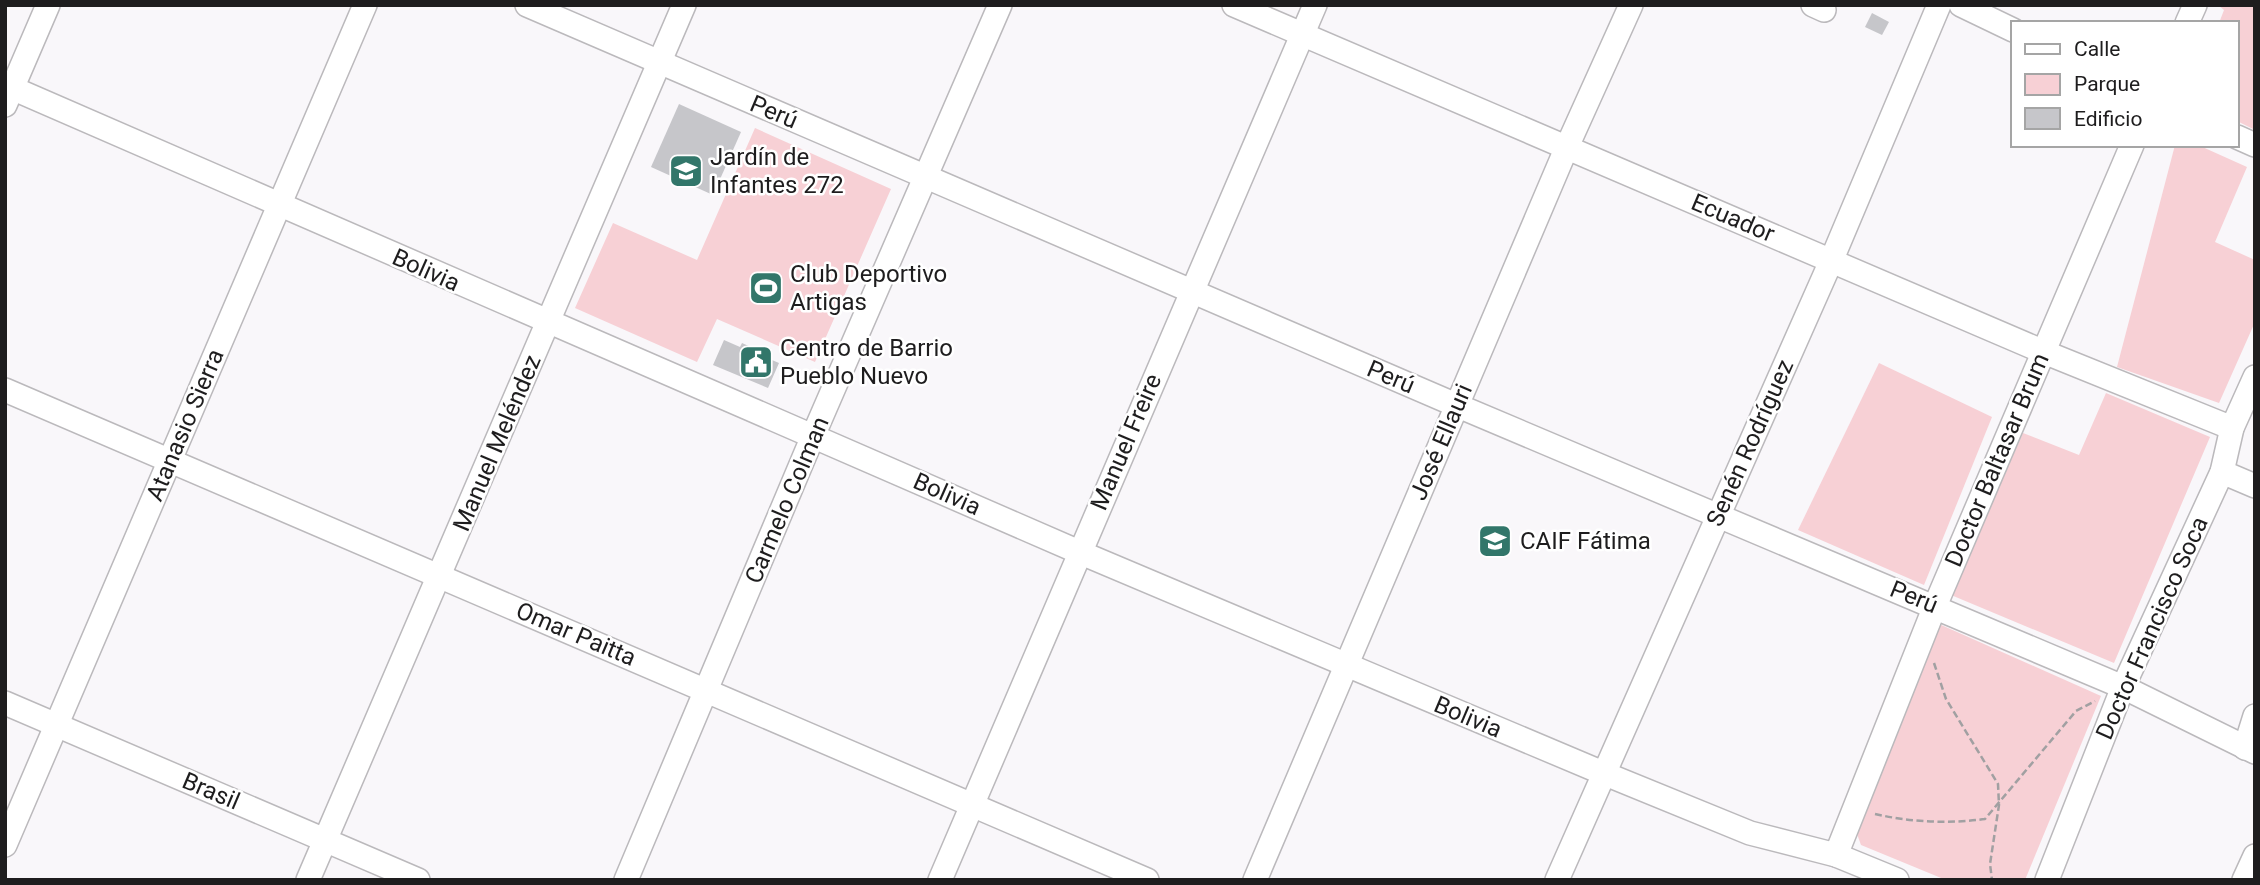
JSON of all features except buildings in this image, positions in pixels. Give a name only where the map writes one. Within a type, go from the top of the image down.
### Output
[{"type":"street","points":[[8,93],[48,5]]},
{"type":"street","name":"Atanasio Sierra","points":[[5,845],[365,5]]},
{"type":"street","name":"Perú","points":[[527,5],[1717,517],[1935,606],[2123,687],[2250,750]]},
{"type":"street","name":"Manuel Meléndez","points":[[308,880],[441,576],[684,5]]},
{"type":"street","name":"Carmelo Colman","points":[[626,880],[813,436],[1000,5]]},
{"type":"street","name":"Ecuador","points":[[1234,5],[1566,149],[1832,259],[2043,352],[2232,428]]},
{"type":"street","name":"Manuel Freire","points":[[940,880],[1315,5]]},
{"type":"street","name":"José Ellauri","points":[[1255,880],[1566,149],[1631,5]]},
{"type":"street","name":"Senén Rodríguez","points":[[1557,880],[1832,259],[1939,5]]},
{"type":"street","points":[[1961,5],[2011,29]]},
{"type":"street","points":[[2188,21],[2195,5]]},
{"type":"street","name":"Bolivia","points":[[8,93],[279,206],[1079,552],[1603,773],[1749,833],[1836,855],[1898,880]]},
{"type":"street","points":[[2239,138],[2255,145]]},
{"type":"street","name":"Doctor Baltasar Brum","points":[[1836,855],[1935,606],[2131,147]]},
{"type":"street","name":"Doctor Francisco Soca","points":[[2046,880],[2123,687],[2222,472],[2232,428],[2255,377]]},
{"type":"street","name":"Omar Paitta","points":[[5,390],[1147,880]]},
{"type":"street","points":[[2222,472],[2255,486]]},
{"type":"street","name":"Brasil","points":[[5,703],[418,880]]},
{"type":"street","points":[[2250,750],[2255,716]]},
{"type":"street","points":[[2244,880],[2255,856]]},
{"type":"path","points":[[1935,663],[1946,699],[1998,784],[1999,805],[1990,864],[1992,880]]},
{"type":"path","points":[[1868,813],[1916,820],[1960,822],[1985,819],[2076,711],[2123,687]]},
{"type":"green space","points":[[2218,5],[2255,5],[2255,130],[2239,122],[2239,21],[2220,21],[2224,10]]},
{"type":"green space","points":[[755,128],[891,189],[815,362],[717,319],[697,362],[575,308],[613,223],[697,260]]},
{"type":"green space","points":[[2174,147],[2202,147],[2247,167],[2215,242],[2255,260],[2255,322],[2219,403],[2117,367]]},
{"type":"green space","points":[[1879,363],[1992,417],[1924,585],[1798,530]]},
{"type":"green space","points":[[2106,393],[2210,437],[2114,663],[1951,595],[2023,433],[2079,455]]},
{"type":"green space","points":[[1939,624],[2101,696],[2025,880],[1946,880],[1861,845],[1853,823]]},
{"type":"place","name":"Jardín de Infantes 272","points":[[686,171]]},
{"type":"place","name":"Club Deportivo Artigas","points":[[766,288]]},
{"type":"place","name":"Centro de Barrio Pueblo Nuevo","points":[[756,362]]},
{"type":"place","name":"CAIF Fátima","points":[[1495,541]]}]
